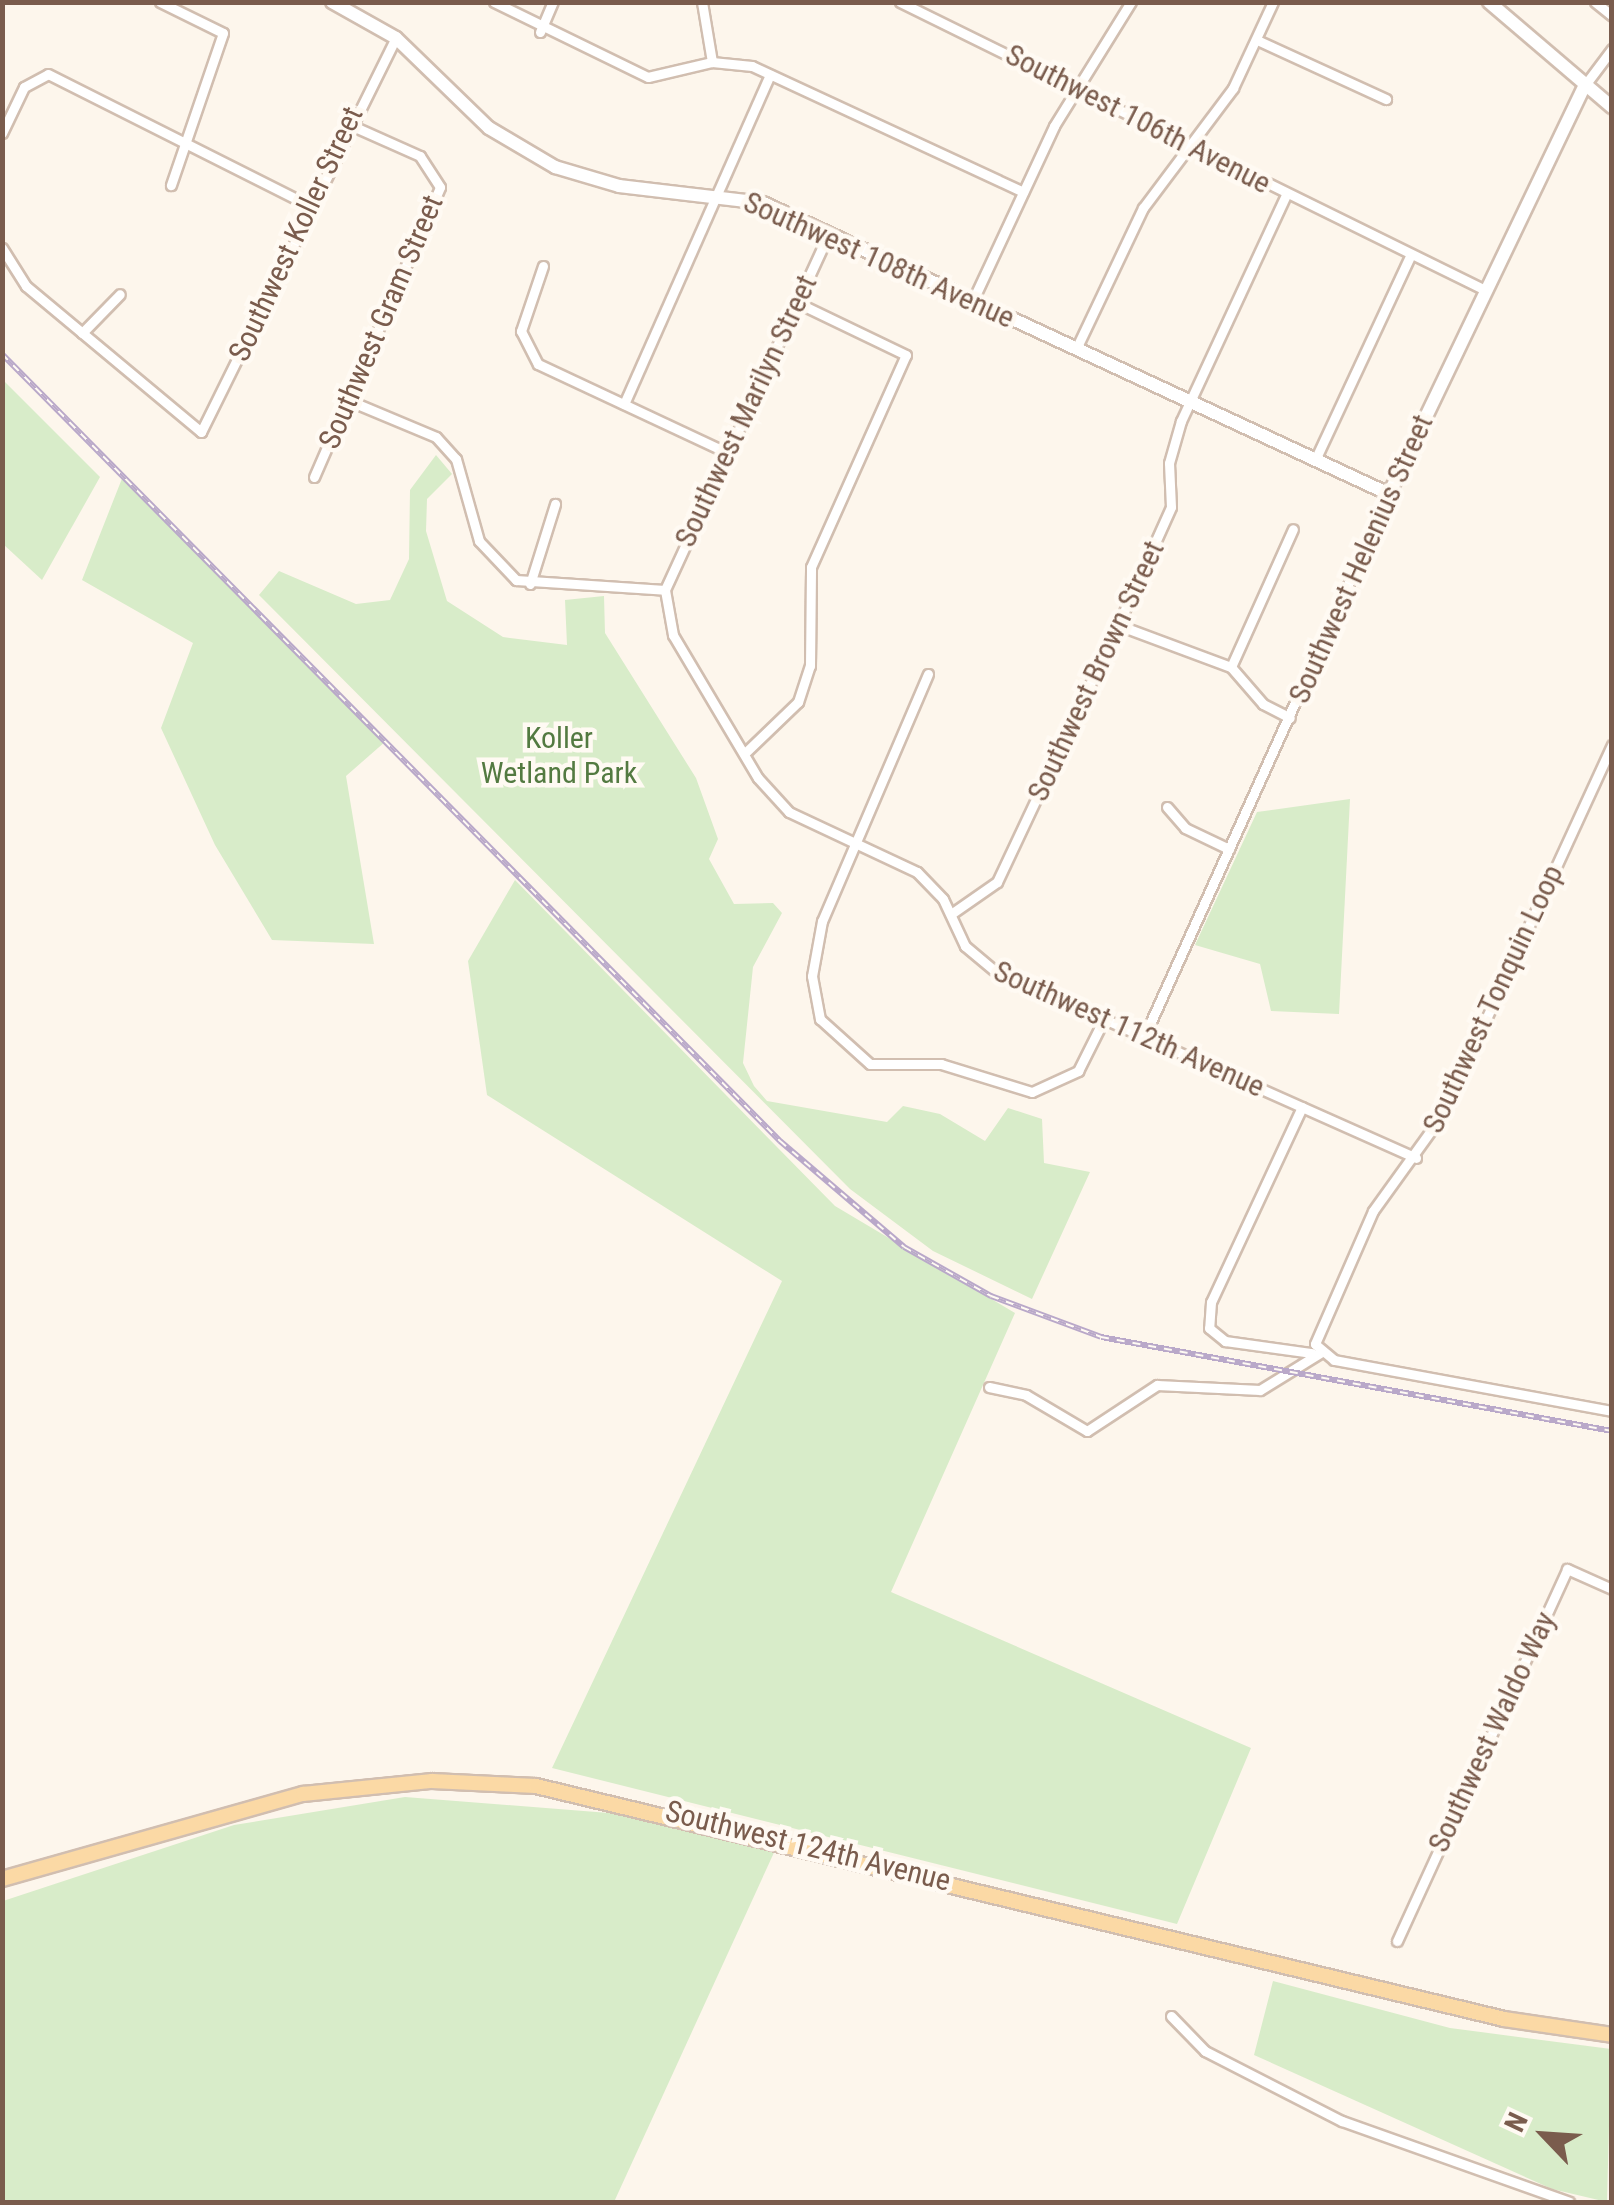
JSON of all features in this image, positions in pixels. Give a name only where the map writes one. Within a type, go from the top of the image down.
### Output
[{"type":"main road","name":"Southwest 124th Avenue","points":[[2,1879],[302,1794],[432,1782],[536,1786],[1518,2022],[1612,2035]]},
{"type":"street","points":[[160,2],[223,33],[171,184]]},
{"type":"street","name":"Southwest 108th Avenue","points":[[332,2],[396,38],[490,128],[554,168],[620,186],[716,192],[829,233],[1389,494]]},
{"type":"street","points":[[494,2],[540,32],[648,77],[712,62],[770,75],[1023,192]]},
{"type":"street","points":[[540,32],[554,2]]},
{"type":"street","points":[[702,2],[712,62]]},
{"type":"street","name":"Southwest 106th Avenue","points":[[900,2],[1082,85],[1188,152],[1483,289]]},
{"type":"street","points":[[973,300],[1023,192],[1131,2]]},
{"type":"street","points":[[1076,348],[1153,192],[1188,152],[1256,40],[1273,2]]},
{"type":"street","points":[[1488,2],[1612,107]]},
{"type":"street","points":[[1595,2],[1612,16]]},
{"type":"street","name":"Southwest Koller Street","points":[[82,332],[200,432],[348,124],[396,38]]},
{"type":"street","points":[[1256,40],[1386,99]]},
{"type":"street","points":[[1585,84],[1612,49]]},
{"type":"street","points":[[2,133],[4,116],[34,76],[48,74],[183,148],[309,205]]},
{"type":"street","points":[[624,404],[770,75]]},
{"type":"street","name":"Southwest Helenius Street","points":[[1144,1037],[1483,289],[1585,84]]},
{"type":"street","name":"Southwest Gram Street","points":[[314,477],[438,202],[435,168],[348,124]]},
{"type":"street","name":"Southwest Brown Street","points":[[951,914],[998,882],[1118,625],[1172,507],[1173,443],[1286,195]]},
{"type":"street","name":"Southwest Marilyn Street","points":[[665,590],[829,233]]},
{"type":"street","points":[[2,248],[26,286],[82,332],[120,294]]},
{"type":"street","points":[[1315,460],[1410,256]]},
{"type":"street","points":[[542,266],[523,315],[528,354],[728,453]]},
{"type":"street","points":[[747,751],[798,702],[810,666],[811,567],[906,356],[798,303]]},
{"type":"street","points":[[350,401],[436,437],[456,458],[478,541],[501,570],[530,584],[665,590]]},
{"type":"street","points":[[530,584],[554,504]]},
{"type":"street","points":[[1230,667],[1293,529]]},
{"type":"street","name":"Southwest 112th Avenue","points":[[665,590],[673,636],[780,806],[917,872],[984,964],[1416,1158]]},
{"type":"street","points":[[1118,625],[1230,667],[1263,704],[1290,718]]},
{"type":"street","points":[[928,674],[822,920],[812,976],[820,1019],[857,1059],[941,1064],[1044,1092],[1078,1072],[1104,1019]]},
{"type":"street","name":"Southwest Tonquin Loop","points":[[1320,1353],[1316,1334],[1335,1284],[1372,1212],[1416,1158],[1612,745]]},
{"type":"street","points":[[1167,807],[1185,828],[1229,849]]},
{"type":"street","points":[[1302,1107],[1211,1302],[1209,1328],[1225,1340],[1320,1353],[1612,1411]]},
{"type":"street","points":[[990,1387],[1026,1395],[1087,1431],[1156,1385],[1260,1390],[1320,1353]]},
{"type":"street","name":"Southwest Waldo Way","points":[[1398,1941],[1567,1569],[1612,1589]]},
{"type":"street","points":[[1171,2016],[1205,2051],[1342,2121],[1569,2202]]},
{"type":"green space","points":[[2,379],[100,477],[42,580],[3,544]]},
{"type":"green space","name":"Koller Wetland Park","points":[[436,455],[452,474],[427,499],[426,531],[447,601],[503,637],[567,645],[565,600],[604,596],[605,633],[696,778],[718,839],[709,859],[734,904],[773,903],[782,913],[753,967],[743,1063],[767,1101],[887,1122],[903,1106],[940,1114],[985,1141],[1008,1108],[1042,1119],[1044,1163],[1090,1172],[1032,1299],[933,1251],[850,1189],[259,595],[279,571],[356,604],[390,600],[409,559],[410,490]]},
{"type":"green space","points":[[123,476],[386,741],[346,776],[374,944],[272,940],[215,845],[161,728],[193,643],[82,580]]},
{"type":"green space","points":[[1350,799],[1339,1014],[1271,1011],[1260,964],[1195,945],[1257,812]]},
{"type":"green space","points":[[515,880],[835,1206],[1015,1313],[891,1592],[1251,1748],[1177,1924],[552,1768],[782,1281],[487,1095],[468,961]]},
{"type":"green space","points":[[405,1797],[634,1815],[777,1846],[614,2202],[3,2202],[3,1901],[234,1825]]},
{"type":"green space","points":[[1273,1981],[1450,2028],[1611,2049],[1607,2202],[1552,2189],[1254,2055]]},
{"type":"railway","points":[[2,354],[780,1141],[904,1247],[991,1296],[1101,1337],[1612,1431]]}]
